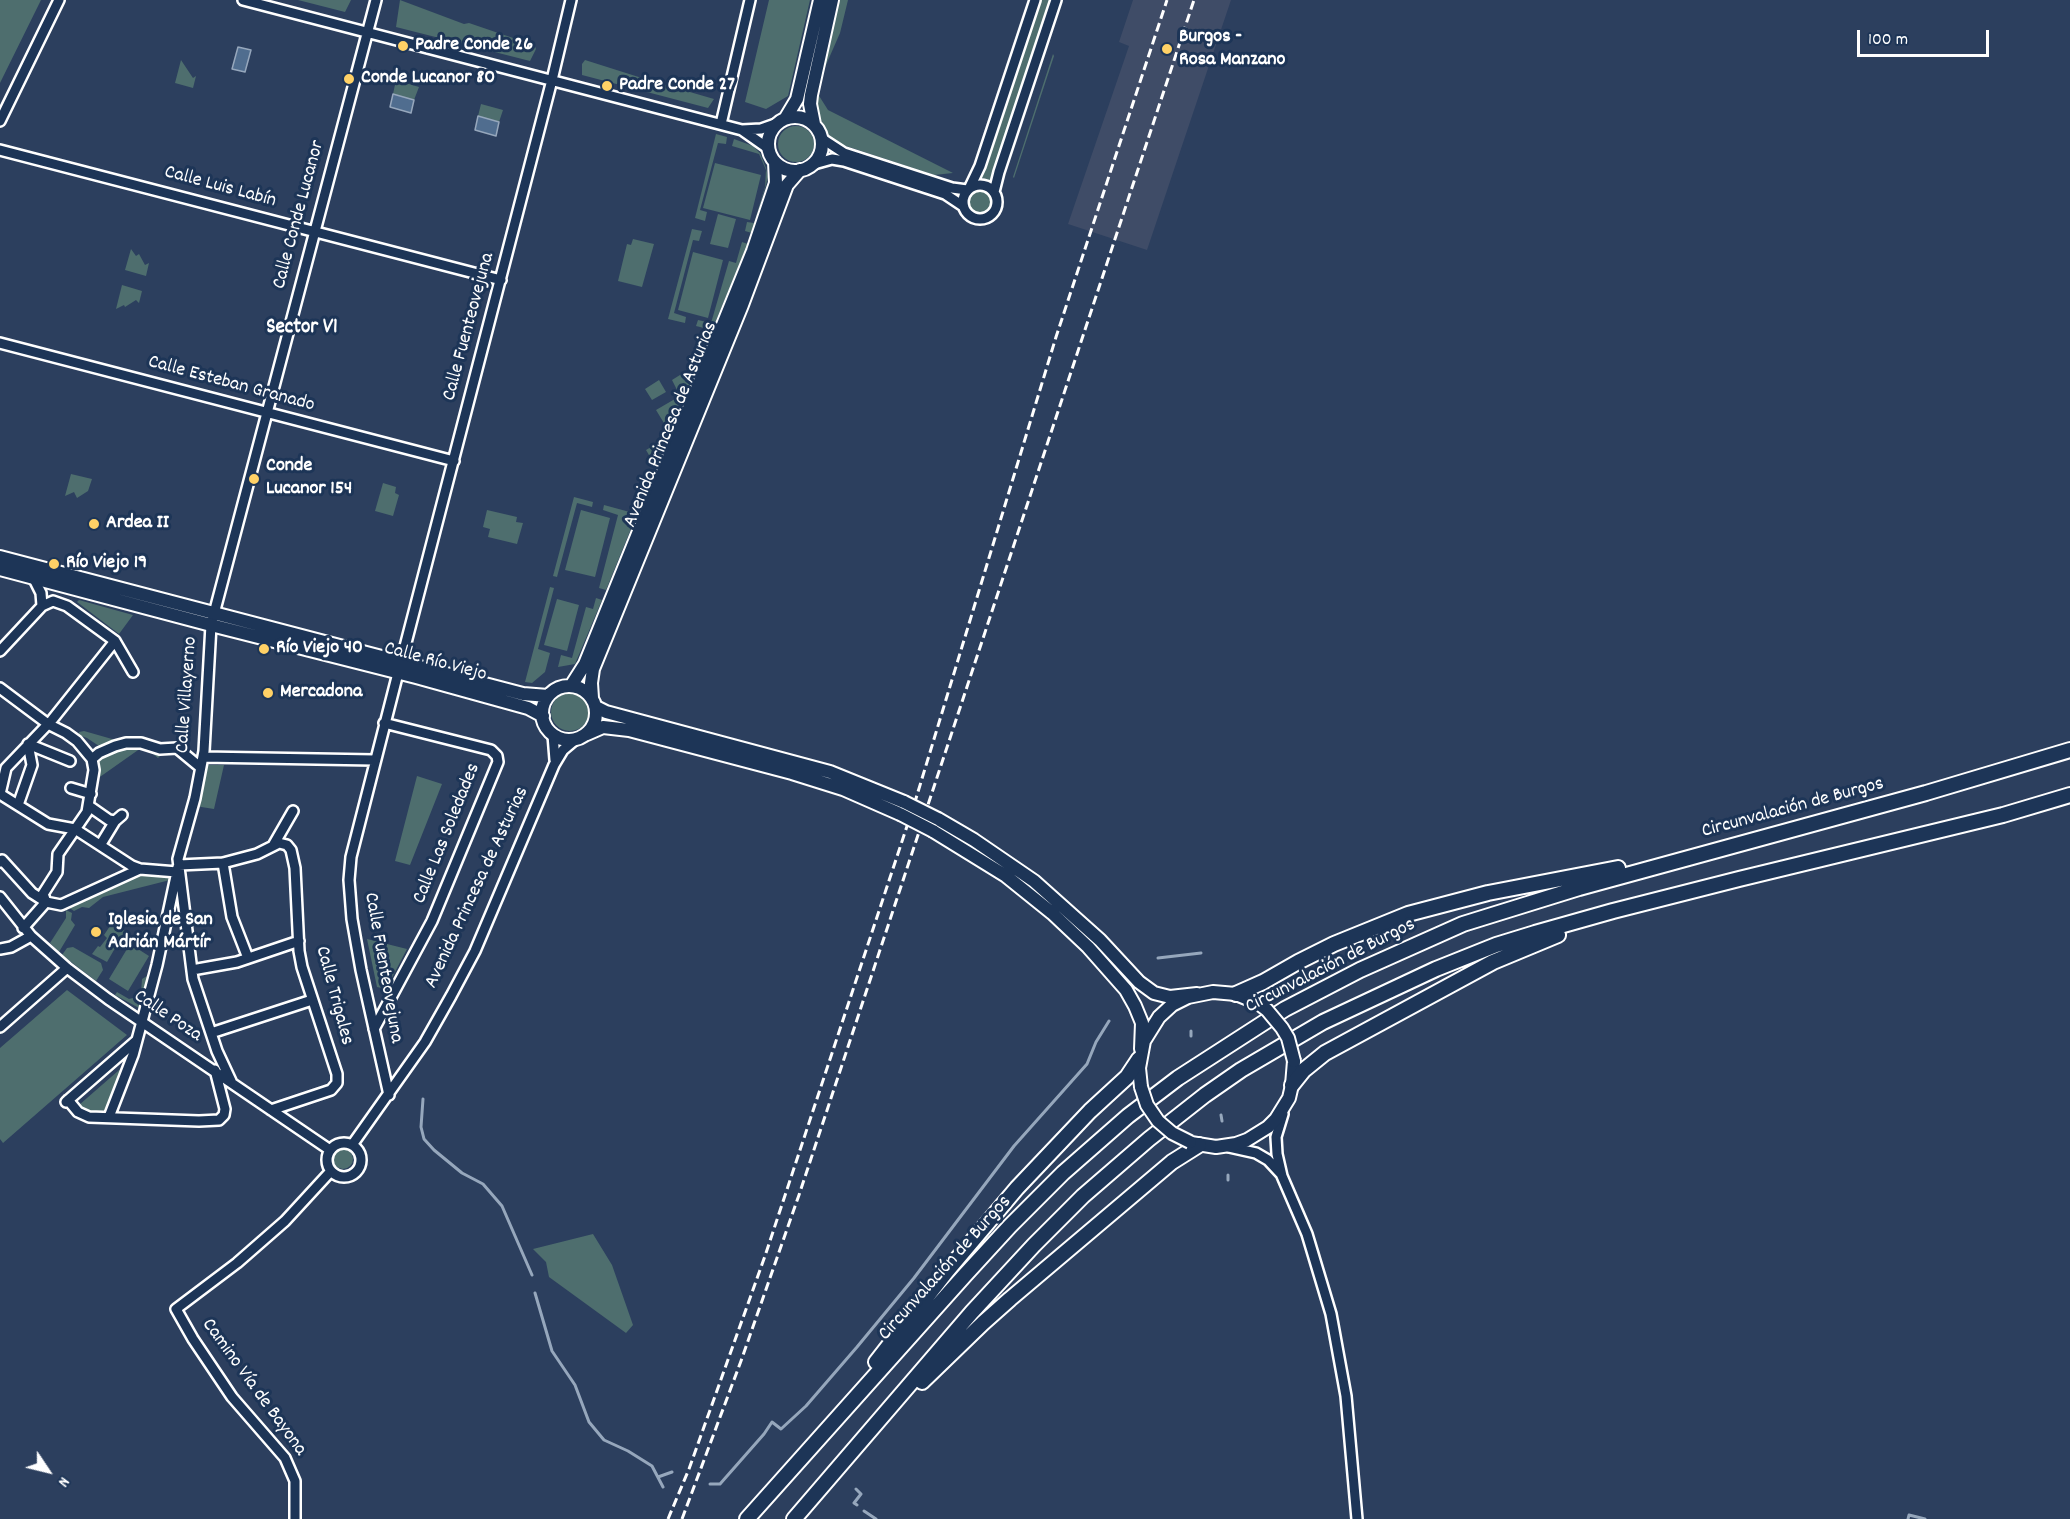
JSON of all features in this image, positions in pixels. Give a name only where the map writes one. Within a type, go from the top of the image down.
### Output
[{"type":"highway","name":"Circunvalación de Burgos","points":[[749,1517],[1010,1226],[1090,1148],[1178,1078],[1245,1033],[1319,990],[1463,924],[1569,890],[1926,793],[2070,750]]},
{"type":"highway","points":[[810,1502],[965,1320],[1034,1245],[1083,1196],[1149,1139],[1241,1070],[1357,1005],[1496,945],[1613,911],[2003,815],[2070,795]]},
{"type":"highway","points":[[1236,994],[1334,944],[1429,908],[1488,893],[1596,873],[1680,853],[1702,854]]},
{"type":"highway","points":[[1291,1091],[1309,1066],[1325,1053],[1452,984],[1521,950],[1551,937],[1605,920],[1792,874],[1821,860]]},
{"type":"highway","points":[[749,1517],[878,1360],[983,1227],[1050,1152],[1127,1077],[1140,1054]]},
{"type":"highway","points":[[794,1519],[922,1382],[982,1323],[1194,1144]]},
{"type":"main road","points":[[820,0],[797,99],[772,130],[769,139],[769,149],[775,162],[787,170],[800,170],[820,162],[821,138],[814,124],[811,95],[832,0]]},
{"type":"main road","points":[[781,121],[800,117],[814,124]]},
{"type":"main road","name":"Avenida Princesa de Asturias","points":[[571,686],[585,664],[753,252],[776,183],[775,162]]},
{"type":"main road","name":"Avenida Princesa de Asturias","points":[[594,703],[591,682],[596,662],[742,305],[787,185],[800,170]]},
{"type":"main road","name":"Calle Río Viejo","points":[[0,557],[213,619],[400,668],[522,694],[548,696]]},
{"type":"main road","name":"Calle Río Viejo","points":[[0,568],[213,619]]},
{"type":"main road","name":"Calle Río Viejo","points":[[400,668],[528,708],[543,716]]},
{"type":"main road","points":[[902,808],[792,773],[629,730],[603,727],[581,736],[563,739],[553,735],[546,726],[543,707],[548,696],[560,688],[571,686],[584,690],[594,703],[606,712],[830,772],[869,786],[902,808],[935,825],[974,840],[1034,881],[1100,940],[1139,982],[1154,993],[1170,997],[1220,992],[1236,994],[1258,1003],[1267,1010],[1288,1038],[1294,1061],[1291,1091],[1276,1119],[1263,1131],[1247,1140],[1224,1147],[1194,1144],[1173,1134],[1158,1121],[1147,1105],[1141,1087],[1142,1023],[1126,990],[1088,947],[1052,913],[1006,876],[935,825]]},
{"type":"main road","points":[[581,736],[595,722],[594,703]]},
{"type":"main road","points":[[1140,1054],[1148,1032],[1159,1017],[1172,1005],[1197,994]]},
{"type":"street","points":[[0,121],[59,0]]},
{"type":"street","points":[[243,0],[742,130],[761,129],[781,121]]},
{"type":"street","name":"Calle Conde Lucanor","points":[[213,619],[376,0]]},
{"type":"street","name":"Calle Fuenteovejuna","points":[[389,1095],[354,929],[349,880],[351,857],[374,760],[501,280],[571,0]]},
{"type":"street","points":[[721,124],[750,0]]},
{"type":"street","points":[[963,206],[964,195],[980,166],[1035,0]]},
{"type":"street","points":[[820,162],[844,161],[936,191],[952,197],[973,218],[988,217],[997,205],[994,192],[999,172],[1056,0]]},
{"type":"street","points":[[742,130],[769,149]]},
{"type":"street","points":[[821,138],[844,153],[952,188],[969,189],[981,184],[991,188],[994,192]]},
{"type":"street","name":"Calle Luis Labín","points":[[0,150],[501,280]]},
{"type":"street","name":"Calle Esteban Granado","points":[[0,343],[454,461]]},
{"type":"street","points":[[33,577],[41,593],[42,606]]},
{"type":"street","points":[[67,606],[62,595],[69,586]]},
{"type":"street","points":[[0,651],[42,606],[53,601],[67,606],[115,641],[133,672]]},
{"type":"street","name":"Calle Villayerno","points":[[213,619],[201,762],[178,868],[182,874],[192,970],[197,993],[231,1082]]},
{"type":"street","points":[[115,641],[48,724],[3,769],[0,794],[48,824],[75,830],[101,844],[132,866],[140,868],[178,868],[223,863],[257,854],[274,844],[293,811]]},
{"type":"street","points":[[0,688],[48,724],[77,741],[93,759],[94,770],[89,806],[84,819],[58,854],[57,872],[43,894],[45,902]]},
{"type":"street","name":"Calle Las Soledades","points":[[374,1029],[432,921],[498,762],[497,756],[491,750],[384,723]]},
{"type":"street","name":"Avenida Princesa de Asturias","points":[[553,735],[555,765]]},
{"type":"street","name":"Avenida Princesa de Asturias","points":[[352,1145],[425,1042],[475,951],[555,765],[563,750],[581,736]]},
{"type":"street","name":"Calle Villayerno","points":[[93,759],[99,753],[115,746],[141,743],[160,749],[177,748],[201,762]]},
{"type":"street","points":[[28,744],[70,761]]},
{"type":"street","points":[[18,805],[32,765],[28,744]]},
{"type":"street","points":[[201,762],[374,760]]},
{"type":"street","points":[[70,788],[91,794]]},
{"type":"street","points":[[89,806],[110,820],[118,818],[101,844]]},
{"type":"street","name":"Calle Trigales","points":[[272,1110],[337,1086],[337,1074],[302,967],[295,868],[291,850],[287,845],[274,844]]},
{"type":"street","points":[[0,862],[2,860],[32,893],[45,902],[61,905],[140,868]]},
{"type":"street","points":[[223,863],[232,917],[248,958]]},
{"type":"street","points":[[110,1117],[133,1055],[157,965],[178,868]]},
{"type":"street","name":"Calle Poza","points":[[0,897],[23,928],[67,968],[330,1150]]},
{"type":"street","points":[[23,928],[45,902]]},
{"type":"street","points":[[0,949],[11,947],[31,936]]},
{"type":"street","points":[[192,970],[237,962],[299,941]]},
{"type":"street","points":[[0,1027],[67,968]]},
{"type":"street","points":[[211,1034],[312,1000]]},
{"type":"street","points":[[136,1041],[66,1102],[82,1115],[212,1122],[219,1120],[224,1115],[225,1109],[214,1070]]},
{"type":"street","points":[[382,1064],[393,1072],[406,1070]]},
{"type":"street","points":[[1291,1091],[1276,1137],[1277,1154],[1282,1176],[1307,1234],[1333,1323],[1346,1396],[1357,1519]]},
{"type":"street","points":[[339,1143],[352,1145],[360,1155],[360,1165],[357,1169],[345,1177],[331,1171],[327,1160],[330,1150],[339,1143]]},
{"type":"street","points":[[1224,1147],[1256,1153],[1268,1160],[1282,1176]]},
{"type":"street","name":"Camino Vía de Bayona","points":[[295,1519],[296,1481],[285,1458],[232,1397],[176,1309],[237,1263],[285,1221],[331,1171]]},
{"type":"shaded area","name":"Burgos - Rosa Manzano","points":[[1133,0],[1231,0],[1147,250],[1068,224],[1129,46],[1119,42]]},
{"type":"shaded area","points":[[238,47],[251,50],[245,72],[232,69]]},
{"type":"shaded area","points":[[393,94],[414,100],[411,113],[390,107]]},
{"type":"shaded area","points":[[478,116],[499,122],[496,136],[475,130]]},
{"type":"green space","points":[[0,0],[41,0],[0,83]]},
{"type":"green space","points":[[298,0],[351,0],[345,12]]},
{"type":"green space","points":[[400,0],[464,24],[469,23],[513,38],[530,41],[536,49],[530,61],[396,27]]},
{"type":"green space","points":[[769,0],[810,0],[788,96],[766,109],[745,102]]},
{"type":"green space","points":[[837,0],[848,0],[840,33],[819,81]]},
{"type":"green space","points":[[1041,0],[1052,0],[992,181],[981,178]]},
{"type":"green space","points":[[1053,54],[1054,56],[1014,178],[1013,177]]},
{"type":"green space","points":[[181,60],[193,78],[196,76],[193,88],[175,83]]},
{"type":"green space","points":[[585,60],[714,99],[708,108],[582,75],[582,64]]},
{"type":"green space","points":[[396,80],[419,87],[414,100],[393,94]]},
{"type":"green space","points":[[816,91],[828,110],[953,173],[934,175],[837,143],[830,137],[818,114]]},
{"type":"green space","points":[[481,104],[503,110],[499,122],[478,116]]},
{"type":"green space","points":[[796,126],[809,131],[814,144],[809,157],[796,162],[783,157],[778,144],[783,131]]},
{"type":"green space","points":[[716,134],[727,137],[726,144],[718,143],[700,210],[707,212],[705,221],[695,218]]},
{"type":"green space","points":[[734,139],[753,146],[760,153],[766,168],[768,177],[752,233],[745,231],[747,222],[754,223],[765,187],[766,170],[759,154],[732,146]]},
{"type":"green space","points":[[715,163],[761,175],[750,220],[703,208]]},
{"type":"green space","points":[[980,190],[989,193],[992,202],[989,211],[980,214],[971,211],[968,202],[971,193]]},
{"type":"green space","points":[[718,214],[736,219],[728,248],[710,244]]},
{"type":"green space","points":[[692,229],[702,231],[699,241],[693,240],[674,313],[686,317],[685,323],[668,319]]},
{"type":"green space","points":[[633,239],[654,244],[642,287],[618,281],[627,244],[631,245]]},
{"type":"green space","points":[[742,242],[748,244],[712,330],[696,326],[698,320],[711,323],[729,261],[736,263]]},
{"type":"green space","points":[[131,249],[136,256],[139,254],[145,265],[149,263],[146,276],[125,270]]},
{"type":"green space","points":[[693,252],[723,260],[708,318],[678,310]]},
{"type":"green space","points":[[122,285],[142,291],[139,303],[136,300],[125,307],[124,305],[116,309]]},
{"type":"green space","points":[[699,363],[670,433],[656,410],[680,396],[672,380]]},
{"type":"green space","points":[[659,380],[666,392],[652,400],[645,389]]},
{"type":"green space","points":[[668,437],[656,467],[646,450]]},
{"type":"green space","points":[[71,474],[92,479],[88,491],[77,498],[74,492],[65,496]]},
{"type":"green space","points":[[383,483],[396,487],[395,493],[399,495],[393,516],[375,511]]},
{"type":"green space","points":[[574,497],[593,502],[592,507],[577,503],[557,577],[553,576]]},
{"type":"green space","points":[[604,505],[637,514],[606,590],[599,588],[618,515],[603,510]]},
{"type":"green space","points":[[487,510],[517,517],[516,522],[523,523],[517,544],[488,537],[490,529],[483,527]]},
{"type":"green space","points":[[581,510],[610,518],[595,577],[565,570]]},
{"type":"green space","points":[[550,587],[554,588],[538,649],[550,653],[545,672],[532,683],[525,682]]},
{"type":"green space","points":[[596,598],[602,600],[575,664],[558,667],[561,655],[572,658],[586,607],[593,609]]},
{"type":"green space","points":[[557,599],[579,605],[567,651],[544,645]]},
{"type":"green space","points":[[79,600],[133,615],[119,634],[77,602]]},
{"type":"green space","points":[[570,693],[583,699],[589,712],[583,725],[570,731],[557,725],[551,712],[557,699]]},
{"type":"green space","points":[[84,731],[117,742],[102,748],[79,735],[79,732]]},
{"type":"green space","points":[[139,745],[163,753],[158,758],[148,750],[141,748],[97,779],[98,758],[119,747]]},
{"type":"green space","points":[[208,765],[224,765],[214,809],[195,806],[205,768]]},
{"type":"green space","points":[[417,776],[442,784],[410,865],[395,861]]},
{"type":"green space","points":[[142,873],[170,876],[170,880],[103,897],[89,908],[82,907],[74,911],[68,907]]},
{"type":"green space","points":[[66,910],[72,913],[71,920],[75,925],[59,952],[50,943],[66,918]]},
{"type":"green space","points":[[112,923],[125,931],[107,962],[92,954],[107,938],[104,935]]},
{"type":"green space","points":[[367,939],[407,949],[386,989],[377,987]]},
{"type":"green space","points":[[130,944],[149,956],[128,991],[109,979]]},
{"type":"green space","points":[[73,947],[101,963],[103,970],[96,981],[62,955],[67,948]]},
{"type":"green space","points":[[149,975],[139,1008],[115,995],[117,992],[129,999],[137,997],[141,993],[142,979]]},
{"type":"green space","points":[[67,990],[127,1035],[3,1143],[0,1139],[0,1048]]},
{"type":"green space","points":[[126,1064],[124,1071],[120,1072],[108,1104],[110,1108],[108,1113],[88,1114],[81,1109],[79,1105]]},
{"type":"green space","points":[[343,1149],[350,1152],[353,1159],[350,1166],[343,1169],[336,1166],[333,1159],[336,1152]]},
{"type":"green space","points":[[593,1234],[612,1265],[633,1325],[626,1333],[549,1277],[546,1262],[533,1249]]},
{"type":"waterway","points":[[1158,958],[1201,953]]},
{"type":"waterway","points":[[710,1484],[720,1484],[772,1422],[781,1429],[806,1406],[857,1347],[914,1278],[1014,1146],[1087,1064],[1096,1042],[1109,1021]]},
{"type":"waterway","points":[[1191,1031],[1191,1036]]},
{"type":"waterway","points":[[423,1099],[421,1127],[424,1139],[462,1173],[483,1184],[502,1206],[532,1275]]},
{"type":"waterway","points":[[1221,1115],[1222,1121]]},
{"type":"waterway","points":[[1228,1175],[1228,1180]]},
{"type":"waterway","points":[[535,1293],[552,1351],[575,1385],[589,1422],[604,1440],[652,1466],[663,1487]]},
{"type":"waterway","points":[[658,1477],[672,1472]]},
{"type":"waterway","points":[[856,1489],[861,1494],[854,1503],[857,1505]]},
{"type":"waterway","points":[[864,1511],[876,1519]]},
{"type":"waterway","points":[[1908,1519],[1909,1515],[1925,1519]]},
{"type":"railway","points":[[668,1519],[689,1469],[765,1256],[914,805],[1056,337],[1167,0]]},
{"type":"railway","points":[[682,1519],[741,1361],[799,1195],[1194,0]]},
{"type":"place","name":"Padre Conde 26","points":[[403,46]]},
{"type":"place","name":"Burgos - Rosa Manzano","points":[[1167,49]]},
{"type":"place","name":"Conde Lucanor 80","points":[[349,79]]},
{"type":"place","name":"Padre Conde 27","points":[[607,86]]},
{"type":"place","name":"Conde Lucanor 154","points":[[254,479]]},
{"type":"place","name":"Ardea II","points":[[94,524]]},
{"type":"place","name":"Río Viejo 19","points":[[54,564]]},
{"type":"place","name":"Río Viejo 40","points":[[264,649]]},
{"type":"place","name":"Mercadona","points":[[268,693]]},
{"type":"place","name":"Iglesia de San Adrián Mártír","points":[[96,932]]},
{"type":"district","name":"Sector V1","points":[[302,329]]}]
